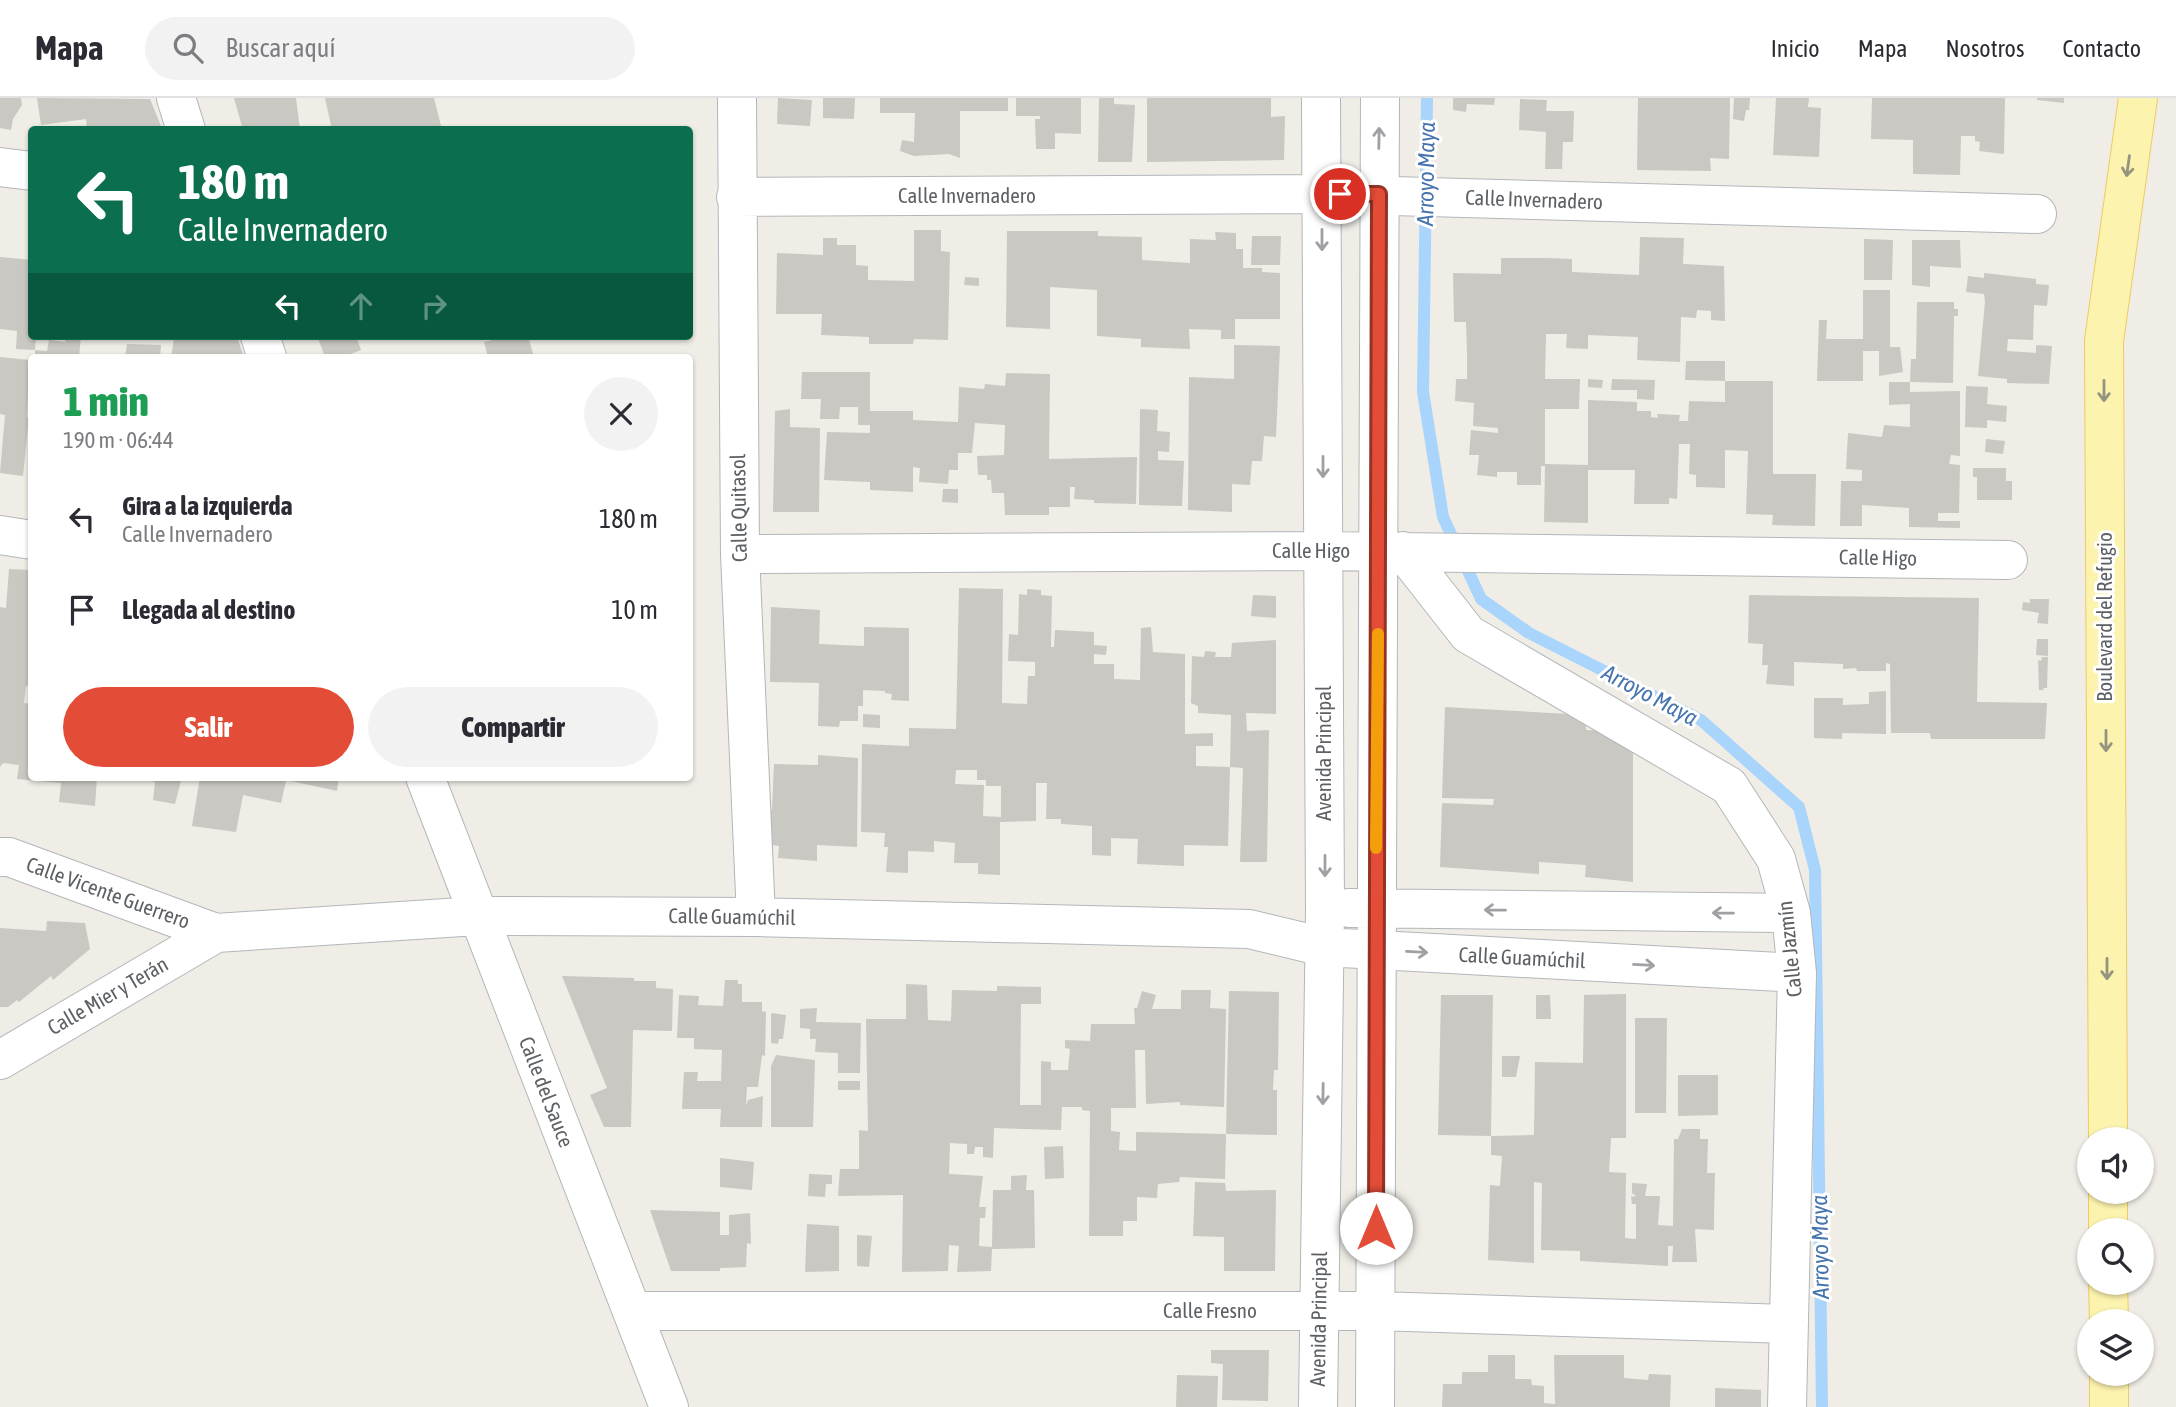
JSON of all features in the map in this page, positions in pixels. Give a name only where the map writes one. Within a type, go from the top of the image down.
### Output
[{"type":"main road","name":"Boulevard del Refugio","points":[[2108,1127],[2104,341],[2138,98]]},
{"type":"main road","points":[[2109,1386],[2109,1407]]},
{"type":"street","points":[[176,98],[185,126]]},
{"type":"street","name":"Calle Quitasol","points":[[737,98],[740,554],[756,917]]},
{"type":"street","name":"Avenida Principal","points":[[1318,1407],[1325,909],[1321,98]]},
{"type":"street","points":[[1375,1407],[1375,908],[1402,552],[1411,196],[1380,98]]},
{"type":"street","points":[[0,167],[28,170]]},
{"type":"street","name":"Calle Invernadero","points":[[736,197],[1321,194],[2037,214]]},
{"type":"street","points":[[0,535],[28,539]]},
{"type":"street","name":"Calle Higo","points":[[740,554],[1324,551],[2008,560]]},
{"type":"street","name":"Calle Jazmín","points":[[1402,552],[1468,634],[1728,786],[1776,859],[1791,914],[1797,973],[1787,1407]]},
{"type":"street","name":"Calle del Sauce","points":[[426,781],[669,1407]]},
{"type":"street","name":"Calle Vicente Guerrero","points":[[0,858],[9,857],[216,933]]},
{"type":"street","name":"Calle Guamúchil","points":[[1249,929],[1325,909],[1791,914]]},
{"type":"street","name":"Calle Guamúchil","points":[[216,933],[477,916],[756,917],[1249,929],[1324,947],[1797,973]]},
{"type":"street","name":"Calle Mier y Terán","points":[[0,1059],[216,933]]},
{"type":"street","name":"Calle Fresno","points":[[632,1311],[1376,1311],[1787,1324]]},
{"type":"building","points":[[0,98],[21,98],[22,105],[13,119],[11,130],[0,128]]},
{"type":"building","points":[[37,98],[150,99],[161,126],[87,126],[86,119],[41,125]]},
{"type":"building","points":[[234,98],[296,98],[300,126],[242,126]]},
{"type":"building","points":[[325,98],[434,98],[441,126],[331,126]]},
{"type":"building","points":[[778,98],[812,100],[810,126],[777,124]]},
{"type":"building","points":[[823,98],[855,98],[854,119],[823,118]]},
{"type":"building","points":[[880,98],[1008,98],[1008,111],[960,111],[960,158],[949,154],[914,156],[900,151],[902,140],[914,142],[915,113],[880,113]]},
{"type":"building","points":[[1016,98],[1081,98],[1081,134],[1055,133],[1055,149],[1036,149],[1035,119],[1040,119],[1040,116],[1016,116]]},
{"type":"building","points":[[1099,98],[1114,98],[1114,104],[1135,105],[1132,162],[1098,162]]},
{"type":"building","points":[[1147,98],[1271,98],[1271,117],[1285,116],[1284,160],[1147,162]]},
{"type":"building","points":[[1453,98],[1495,98],[1494,105],[1467,104],[1466,112],[1453,110]]},
{"type":"building","points":[[1638,98],[1730,98],[1729,159],[1710,158],[1711,171],[1637,170]]},
{"type":"building","points":[[1734,98],[1750,98],[1744,121],[1733,119]]},
{"type":"building","points":[[1776,98],[1809,98],[1808,107],[1821,108],[1819,157],[1773,155]]},
{"type":"building","points":[[1872,98],[2005,98],[2004,154],[1979,151],[1980,142],[1975,141],[1975,136],[1961,136],[1960,175],[1913,174],[1913,140],[1871,139]]},
{"type":"building","points":[[2064,98],[2064,103],[2037,100]]},
{"type":"building","points":[[1520,99],[1547,100],[1546,111],[1574,111],[1573,142],[1563,142],[1562,169],[1545,169],[1546,132],[1519,130]]},
{"type":"building","points":[[914,230],[941,230],[941,251],[950,252],[948,340],[914,339],[913,344],[869,344],[869,337],[821,335],[822,314],[776,314],[777,253],[823,255],[823,238],[837,238],[837,245],[856,245],[856,265],[868,266],[868,280],[914,281]]},
{"type":"building","points":[[1007,231],[1098,231],[1098,236],[1142,237],[1142,260],[1190,263],[1190,239],[1216,240],[1215,232],[1236,233],[1236,249],[1243,249],[1243,268],[1262,268],[1262,272],[1280,273],[1280,319],[1235,319],[1235,339],[1221,339],[1221,330],[1189,329],[1190,349],[1141,347],[1141,339],[1097,336],[1097,290],[1050,287],[1050,329],[1006,327]]},
{"type":"building","points":[[1252,236],[1281,236],[1280,265],[1251,265]]},
{"type":"building","points":[[1640,237],[1684,238],[1683,264],[1724,266],[1725,321],[1711,320],[1711,311],[1697,310],[1696,318],[1681,317],[1680,362],[1637,360],[1638,337],[1588,335],[1588,349],[1566,348],[1567,334],[1546,334],[1545,379],[1580,379],[1579,409],[1545,409],[1545,466],[1541,466],[1541,485],[1517,485],[1517,472],[1497,472],[1497,477],[1477,475],[1479,455],[1469,455],[1471,430],[1498,433],[1498,428],[1473,426],[1474,403],[1455,401],[1456,379],[1467,379],[1467,353],[1466,322],[1454,322],[1453,273],[1501,274],[1501,258],[1546,258],[1572,259],[1572,272],[1639,275]]},
{"type":"building","points":[[1864,239],[1893,240],[1892,280],[1864,280]]},
{"type":"building","points":[[1912,240],[1960,240],[1961,268],[1930,266],[1930,287],[1912,285]]},
{"type":"building","points":[[0,257],[28,260],[28,340],[36,340],[35,350],[16,349],[17,331],[0,329]]},
{"type":"building","points":[[1984,273],[2036,279],[2036,284],[2049,285],[2047,306],[2034,305],[2033,340],[2008,339],[2007,351],[2036,353],[2036,345],[2052,346],[2049,384],[2007,383],[2007,379],[1978,376],[1984,294],[1966,292],[1968,276],[1984,278]]},
{"type":"building","points":[[965,277],[979,278],[979,286],[964,285]]},
{"type":"building","points":[[1863,290],[1890,290],[1890,347],[1900,347],[1903,372],[1879,376],[1879,351],[1863,351],[1863,381],[1817,381],[1819,320],[1827,320],[1826,339],[1863,339]]},
{"type":"building","points":[[1917,302],[1954,302],[1958,316],[1954,316],[1953,383],[1910,382],[1911,359],[1916,359]]},
{"type":"building","points":[[49,340],[81,340],[79,354],[35,354],[35,350],[47,351]]},
{"type":"building","points":[[174,340],[238,340],[243,354],[172,354]]},
{"type":"building","points":[[319,340],[357,340],[361,350],[351,354],[324,354]]},
{"type":"building","points":[[529,340],[533,354],[487,354],[484,342]]},
{"type":"building","points":[[127,344],[161,345],[160,354],[125,354]]},
{"type":"building","points":[[1234,345],[1280,346],[1276,437],[1264,436],[1262,461],[1252,461],[1250,485],[1232,484],[1232,512],[1188,510],[1189,377],[1234,379]]},
{"type":"building","points":[[0,357],[28,360],[28,427],[23,476],[0,473],[5,415],[0,414]]},
{"type":"building","points":[[1686,361],[1725,361],[1725,381],[1685,380]]},
{"type":"building","points":[[802,372],[870,372],[870,411],[913,411],[913,420],[958,422],[959,387],[984,389],[985,384],[1005,386],[1006,373],[1050,374],[1049,459],[1137,457],[1136,504],[1094,503],[1094,500],[1074,499],[1075,487],[1070,487],[1070,507],[1049,507],[1049,515],[1005,515],[1004,493],[992,493],[991,480],[987,480],[987,475],[978,475],[977,456],[1004,455],[1005,425],[975,423],[972,453],[958,453],[958,470],[949,470],[948,484],[919,482],[920,468],[913,467],[913,492],[870,490],[870,482],[824,480],[827,432],[870,433],[870,425],[858,425],[858,407],[840,407],[839,419],[820,419],[821,399],[801,399]]},
{"type":"building","points":[[1588,379],[1603,380],[1602,388],[1588,387]]},
{"type":"building","points":[[1612,379],[1655,380],[1654,400],[1637,399],[1637,390],[1611,390]]},
{"type":"building","points":[[1725,381],[1773,381],[1773,474],[1816,474],[1815,526],[1772,525],[1773,515],[1746,514],[1748,451],[1725,450],[1725,488],[1696,487],[1696,475],[1689,474],[1690,444],[1679,444],[1677,499],[1669,498],[1669,504],[1634,504],[1635,470],[1588,470],[1588,523],[1544,522],[1545,464],[1588,465],[1588,400],[1637,402],[1637,411],[1651,411],[1651,417],[1658,418],[1657,414],[1680,415],[1679,421],[1688,421],[1689,401],[1725,402]]},
{"type":"building","points":[[1889,382],[1910,382],[1910,392],[1960,391],[1960,456],[1951,455],[1949,464],[1960,465],[1959,513],[1938,513],[1938,521],[1960,521],[1960,528],[1909,527],[1909,508],[1862,505],[1862,526],[1840,526],[1841,481],[1862,481],[1862,470],[1846,469],[1848,433],[1882,437],[1884,425],[1910,427],[1910,404],[1889,405]]},
{"type":"building","points":[[1966,386],[1988,387],[1987,404],[2007,406],[2006,422],[1987,420],[1987,428],[1965,427]]},
{"type":"building","points":[[790,409],[790,427],[820,428],[819,512],[773,512],[775,411]]},
{"type":"building","points":[[1140,409],[1158,410],[1157,431],[1170,432],[1169,452],[1158,451],[1158,460],[1184,461],[1182,506],[1139,505]]},
{"type":"building","points":[[1986,439],[2005,441],[2003,454],[1985,452]]},
{"type":"building","points":[[1973,468],[2006,468],[2006,481],[2012,481],[2012,500],[1977,500],[1977,477],[1973,477]]},
{"type":"building","points":[[943,489],[958,489],[958,503],[942,502]]},
{"type":"building","points":[[9,569],[28,570],[28,686],[24,703],[28,704],[28,780],[17,779],[19,765],[3,763],[0,767],[0,607],[6,608]]},
{"type":"building","points":[[959,588],[1003,589],[1002,703],[1027,704],[1028,676],[1035,676],[1035,662],[1008,661],[1009,634],[1018,635],[1019,594],[1027,595],[1027,589],[1041,590],[1041,595],[1052,596],[1051,647],[1054,647],[1055,630],[1094,632],[1094,645],[1107,646],[1106,655],[1094,654],[1094,664],[1114,664],[1114,679],[1140,680],[1141,628],[1151,627],[1153,652],[1185,654],[1185,734],[1213,733],[1213,746],[1196,746],[1196,766],[1230,767],[1228,846],[1184,845],[1184,866],[1137,864],[1138,839],[1111,838],[1111,856],[1092,855],[1092,826],[1061,824],[1061,819],[1046,819],[1047,783],[1036,783],[1036,821],[1000,822],[1000,875],[978,874],[978,863],[954,863],[955,843],[934,841],[934,852],[908,851],[908,873],[886,872],[888,847],[884,847],[885,833],[861,832],[862,744],[909,746],[909,728],[956,729]],"holes":[[[956,770],[977,770],[977,780],[986,780],[986,786],[1001,786],[1001,817],[983,816],[984,785],[955,784]]]},
{"type":"building","points":[[1253,595],[1276,596],[1276,618],[1251,616]]},
{"type":"building","points":[[1749,595],[1979,598],[1977,702],[2047,703],[2045,739],[1931,739],[1930,733],[1891,733],[1890,664],[1886,663],[1886,671],[1857,671],[1856,668],[1843,669],[1843,664],[1794,662],[1794,686],[1766,684],[1768,665],[1762,665],[1763,644],[1748,643]]},
{"type":"building","points":[[2030,599],[2049,599],[2048,624],[2037,623],[2039,613],[2022,610],[2023,602],[2030,603]]},
{"type":"building","points":[[771,607],[820,610],[819,644],[864,646],[864,627],[909,628],[909,701],[891,700],[892,694],[885,691],[863,690],[863,706],[858,706],[858,721],[840,721],[839,727],[818,726],[819,683],[770,682]]},
{"type":"building","points":[[2037,639],[2048,639],[2048,656],[2036,655]]},
{"type":"building","points":[[1276,640],[1276,714],[1246,713],[1247,731],[1269,730],[1267,862],[1240,862],[1243,768],[1230,767],[1231,715],[1198,713],[1198,706],[1191,703],[1192,656],[1204,657],[1205,651],[1216,652],[1215,657],[1231,657],[1232,643]]},
{"type":"building","points":[[2042,657],[2048,657],[2047,688],[2039,690],[2038,660],[2041,661]]},
{"type":"building","points":[[1886,691],[1886,734],[1842,733],[1842,739],[1814,738],[1814,698],[1843,698],[1843,705],[1869,704],[1869,692]]},
{"type":"building","points":[[1445,707],[1586,715],[1586,730],[1633,731],[1633,882],[1585,877],[1586,865],[1539,862],[1539,874],[1440,867],[1442,803],[1493,805],[1494,799],[1442,798]]},
{"type":"building","points":[[863,714],[880,715],[880,728],[863,727]]},
{"type":"building","points":[[818,755],[858,758],[857,847],[817,845],[817,861],[778,858],[779,846],[772,845],[772,827],[768,826],[768,810],[772,810],[774,764],[818,765]]},
{"type":"building","points":[[39,781],[97,781],[95,806],[59,802],[61,783]]},
{"type":"building","points":[[151,781],[181,781],[175,804],[153,800],[155,782]]},
{"type":"building","points":[[199,781],[286,781],[281,803],[243,795],[236,832],[192,826]]},
{"type":"building","points":[[291,781],[338,781],[337,791]]},
{"type":"building","points":[[47,921],[85,923],[90,949],[53,980],[51,976],[19,1002],[17,1000],[8,1007],[0,1007],[0,928],[46,931]]},
{"type":"building","points":[[562,976],[634,978],[634,981],[656,981],[656,988],[673,989],[672,1031],[633,1030],[631,1127],[604,1127],[590,1095],[607,1088]]},
{"type":"building","points":[[725,980],[738,980],[738,984],[742,984],[742,1002],[762,1002],[762,1011],[766,1012],[765,1056],[762,1055],[758,1087],[747,1087],[746,1106],[748,1100],[763,1096],[762,1127],[720,1127],[721,1109],[682,1109],[684,1072],[698,1072],[697,1081],[721,1081],[722,1050],[694,1049],[694,1038],[677,1038],[679,995],[699,996],[698,1005],[723,1006]]},
{"type":"building","points":[[906,984],[927,985],[928,1020],[951,1021],[952,990],[997,991],[997,986],[1041,987],[1041,1004],[1021,1004],[1020,1105],[1041,1105],[1041,1061],[1051,1062],[1051,1070],[1068,1070],[1070,1049],[1065,1048],[1065,1040],[1090,1041],[1091,1024],[1135,1024],[1134,1008],[1137,1008],[1142,991],[1156,995],[1152,1009],[1181,1009],[1181,990],[1211,990],[1210,1008],[1226,1009],[1224,1107],[1180,1105],[1180,1102],[1146,1104],[1145,1050],[1135,1050],[1136,1108],[1111,1108],[1111,1131],[1120,1132],[1119,1150],[1136,1151],[1136,1132],[1226,1134],[1225,1179],[1180,1177],[1179,1182],[1158,1184],[1157,1198],[1137,1197],[1137,1221],[1123,1221],[1123,1236],[1089,1236],[1090,1111],[1082,1110],[1082,1107],[1062,1107],[1061,1130],[994,1128],[993,1158],[983,1157],[983,1147],[975,1147],[974,1154],[967,1154],[967,1144],[950,1143],[949,1174],[983,1176],[979,1207],[986,1207],[985,1218],[980,1218],[979,1246],[992,1247],[993,1190],[1011,1190],[1011,1176],[1027,1175],[1026,1190],[1034,1190],[1035,1248],[992,1249],[991,1271],[957,1272],[959,1246],[949,1245],[948,1271],[902,1272],[903,1195],[838,1196],[840,1169],[859,1169],[859,1130],[868,1131],[866,1019],[906,1019]]},
{"type":"building","points":[[1229,991],[1279,992],[1278,1070],[1274,1070],[1273,1090],[1277,1090],[1277,1135],[1226,1134]]},
{"type":"building","points":[[1626,994],[1626,1138],[1611,1138],[1609,1172],[1626,1173],[1625,1238],[1636,1239],[1636,1204],[1632,1204],[1631,1197],[1636,1196],[1632,1193],[1632,1183],[1647,1184],[1645,1196],[1660,1196],[1658,1225],[1673,1226],[1674,1139],[1678,1139],[1682,1129],[1700,1129],[1700,1139],[1708,1139],[1707,1173],[1715,1173],[1714,1230],[1695,1229],[1697,1262],[1672,1262],[1673,1246],[1668,1246],[1668,1266],[1580,1261],[1580,1251],[1541,1250],[1542,1183],[1534,1182],[1534,1263],[1488,1260],[1490,1185],[1500,1186],[1502,1156],[1491,1155],[1491,1136],[1534,1135],[1535,1062],[1583,1063],[1584,995]]},
{"type":"building","points":[[1441,995],[1493,995],[1491,1136],[1438,1135]]},
{"type":"building","points":[[1536,995],[1550,995],[1551,1019],[1536,1019]]},
{"type":"building","points":[[817,1008],[816,1022],[861,1023],[860,1073],[838,1073],[838,1053],[815,1052],[816,1039],[810,1039],[810,1029],[800,1028],[800,1009]]},
{"type":"building","points":[[771,1013],[786,1015],[783,1039],[779,1039],[778,1044],[771,1043]]},
{"type":"building","points":[[1635,1018],[1667,1018],[1666,1113],[1635,1113]]},
{"type":"building","points":[[776,1055],[815,1060],[813,1127],[771,1127],[771,1066]]},
{"type":"building","points":[[1502,1056],[1520,1056],[1516,1077],[1502,1077]]},
{"type":"building","points":[[1678,1075],[1718,1075],[1718,1115],[1678,1116]]},
{"type":"building","points":[[838,1081],[860,1081],[860,1090],[838,1090]]},
{"type":"building","points":[[1063,1146],[1064,1178],[1045,1179],[1044,1147]]},
{"type":"building","points":[[720,1158],[754,1162],[752,1190],[720,1187]]},
{"type":"building","points":[[809,1174],[832,1175],[832,1184],[826,1184],[825,1197],[808,1196]]},
{"type":"building","points":[[1195,1182],[1225,1183],[1226,1191],[1276,1190],[1275,1271],[1224,1271],[1224,1237],[1193,1236]]},
{"type":"building","points":[[650,1210],[720,1212],[720,1235],[729,1235],[729,1215],[750,1213],[751,1244],[747,1243],[746,1267],[720,1268],[720,1271],[671,1271]]},
{"type":"building","points":[[807,1224],[839,1226],[839,1271],[805,1272]]},
{"type":"building","points":[[857,1235],[872,1236],[869,1267],[857,1266]]},
{"type":"building","points":[[1211,1350],[1269,1350],[1268,1401],[1222,1400],[1223,1364],[1211,1363]]},
{"type":"building","points":[[1488,1355],[1515,1355],[1515,1379],[1531,1379],[1532,1385],[1544,1386],[1544,1403],[1555,1404],[1554,1355],[1624,1355],[1624,1378],[1648,1380],[1649,1374],[1671,1375],[1670,1407],[1442,1407],[1443,1384],[1462,1384],[1462,1372],[1488,1372]]},
{"type":"building","points":[[1177,1375],[1218,1376],[1217,1407],[1176,1407]]},
{"type":"building","points":[[1715,1388],[1761,1390],[1761,1407],[1715,1407]]},
{"type":"waterway","name":"Arroyo Maya","points":[[1427,98],[1423,392],[1443,517],[1481,599],[1529,633],[1701,720],[1799,807],[1815,870],[1822,1407]]},
{"type":"slow traffic","points":[[1376,848],[1378,634]]},
{"type":"route","points":[[1340,194],[1379,194],[1376,1228]]}]
